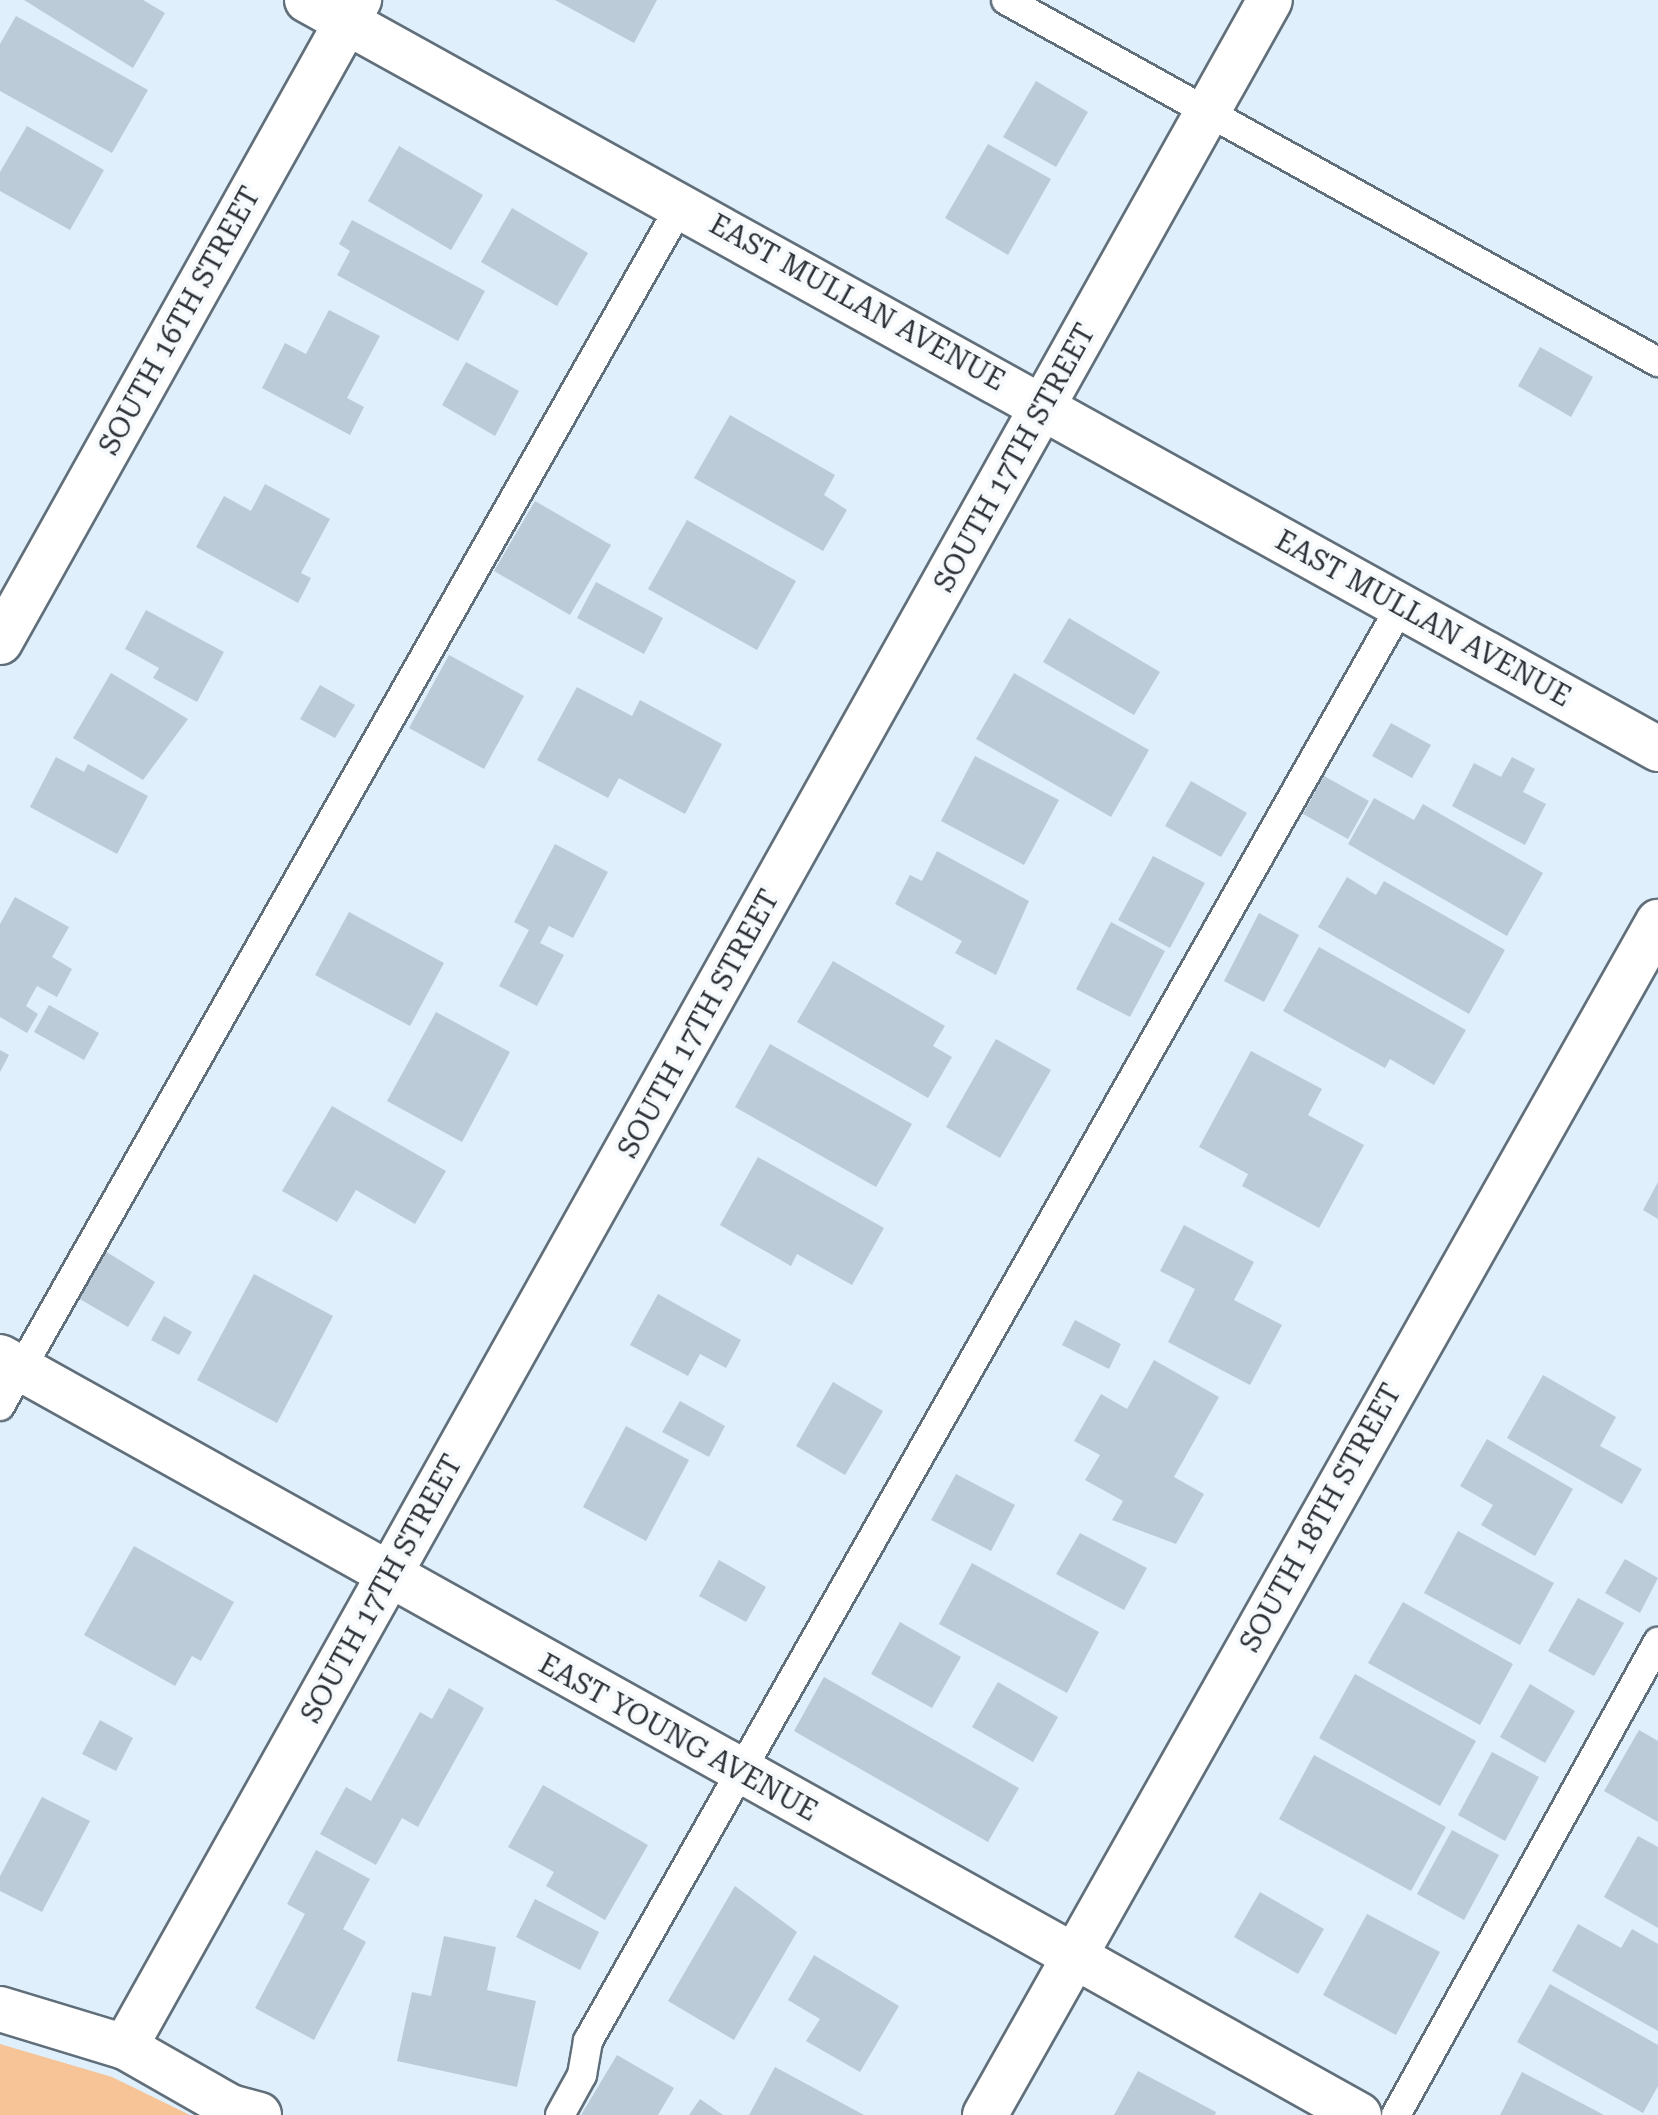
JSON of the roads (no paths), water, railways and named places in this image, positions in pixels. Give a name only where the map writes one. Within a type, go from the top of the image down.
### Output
[{"type":"street","name":"EAST MULLAN AVENUE","points":[[307,0],[353,11],[681,205],[1658,749]]},
{"type":"street","name":"SOUTH 17TH STREET","points":[[125,2047],[1270,0]]},
{"type":"street","name":"SOUTH 16TH STREET","points":[[0,642],[353,11]]},
{"type":"street","name":"SOUTH 18TH STREET","points":[[985,2115],[1658,922]]},
{"type":"street","name":"EAST YOUNG AVENUE","points":[[7,1377],[390,1576],[741,1774],[1359,2115]]},
{"type":"street","points":[[0,2009],[125,2047],[230,2107],[259,2115]]},
{"type":"lane","points":[[1006,0],[1658,362]]},
{"type":"lane","points":[[7,1377],[681,205]]},
{"type":"lane","points":[[560,2115],[582,2075],[588,2041],[1401,606]]},
{"type":"lane","points":[[1396,2115],[1658,1642]]}]
